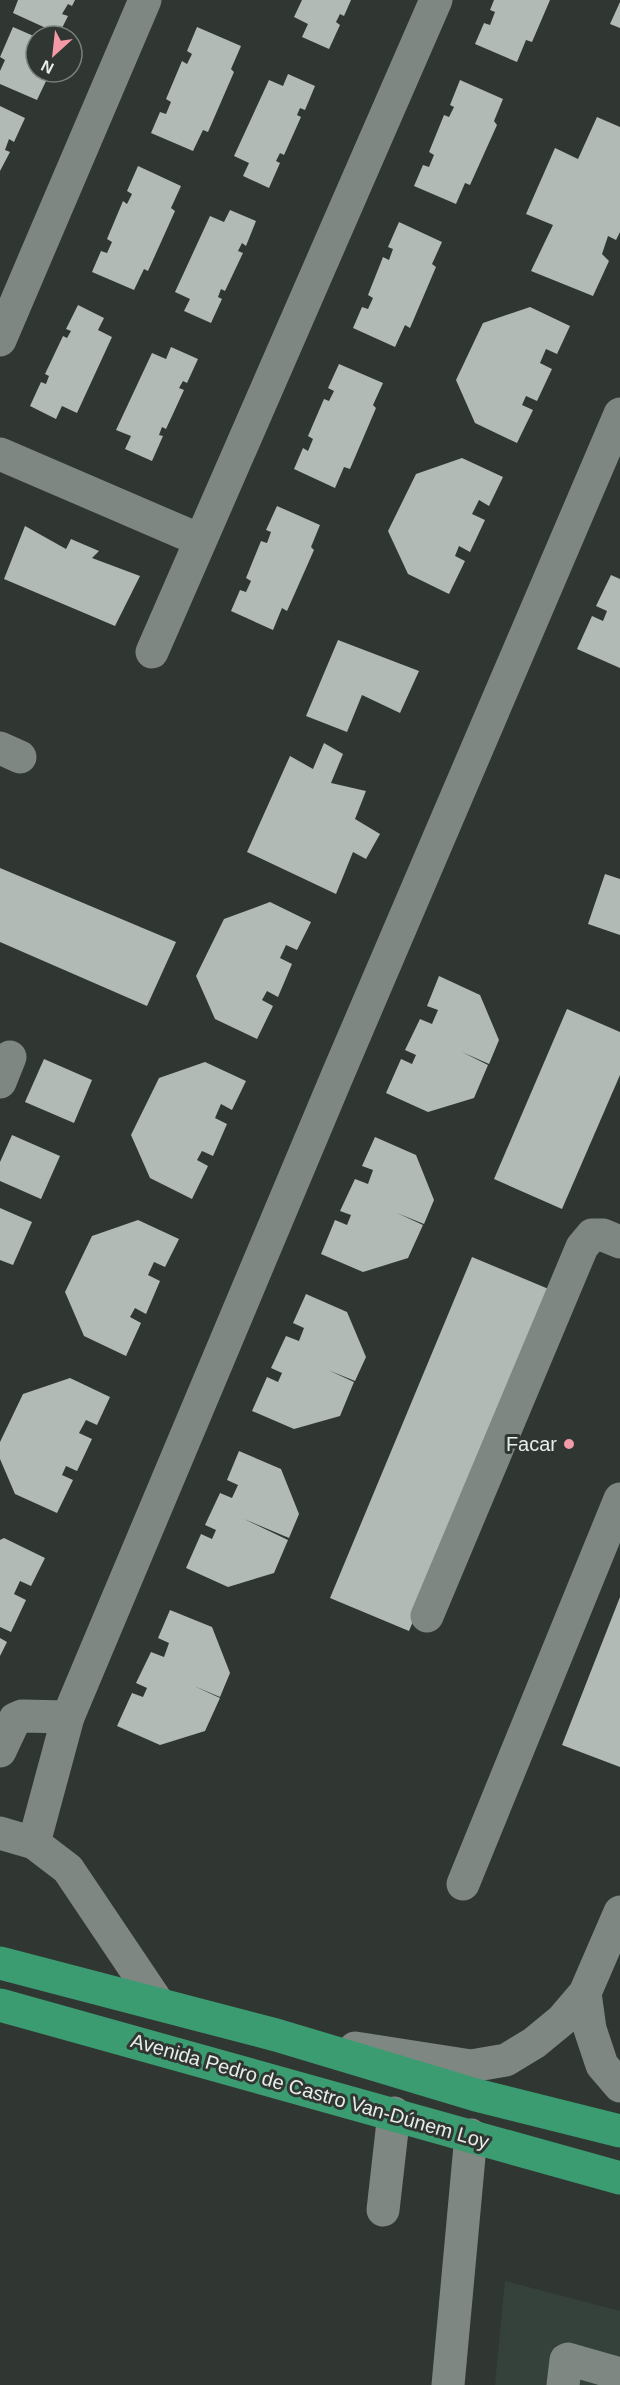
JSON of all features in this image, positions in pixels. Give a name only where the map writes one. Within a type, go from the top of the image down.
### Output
[{"type":"highway","points":[[0,1963],[276,2035],[476,2095],[620,2131]]},
{"type":"highway","name":"Avenida Pedro de Castro Van-Dúnem Loy","points":[[0,2005],[394,2113],[620,2178]]},
{"type":"street","points":[[0,340],[145,0]]},
{"type":"street","points":[[152,652],[436,0]]},
{"type":"street","points":[[34,1843],[68,1717],[338,1074],[620,414]]},
{"type":"street","points":[[0,454],[200,540]]},
{"type":"street","points":[[427,1616],[582,1247],[592,1235],[603,1235],[620,1242]]},
{"type":"street","points":[[463,1884],[620,1499]]},
{"type":"street","points":[[0,1751],[15,1719],[22,1716],[68,1717]]},
{"type":"street","points":[[0,1833],[34,1843],[68,1869],[158,2003]]},
{"type":"street","points":[[276,2035],[471,2066],[506,2060],[534,2043],[562,2020],[585,1993],[620,1912]]},
{"type":"street","points":[[585,1993],[590,2029],[602,2065],[620,2086]]},
{"type":"street","points":[[383,2210],[394,2113]]},
{"type":"street","points":[[448,2385],[471,2135]]},
{"type":"street","points":[[563,2385],[568,2359],[620,2374]]},
{"type":"shaded area","points":[[505,2281],[620,2311],[620,2385],[495,2385]]},
{"type":"building","points":[[18,0],[75,0],[72,6],[68,4],[62,14],[68,16],[64,24],[37,24],[13,13]]},
{"type":"building","points":[[302,0],[351,0],[344,16],[340,14],[336,22],[340,25],[329,49],[302,37],[308,24],[294,17]]},
{"type":"building","points":[[494,0],[550,0],[532,42],[526,40],[517,62],[475,44],[484,23],[490,25],[495,12],[490,10]]},
{"type":"building","points":[[620,2],[620,28],[610,24]]},
{"type":"building","points":[[13,27],[24,32],[24,84],[45,84],[37,100],[0,84],[0,71],[5,60],[0,57]]},
{"type":"building","points":[[197,27],[241,46],[231,69],[234,72],[208,132],[203,130],[193,151],[151,133],[160,112],[166,114],[171,102],[166,99],[182,61],[187,64],[192,54],[187,51]]},
{"type":"building","points":[[288,74],[315,86],[305,110],[300,108],[297,115],[301,117],[284,155],[280,153],[276,161],[280,163],[269,188],[243,176],[249,163],[234,156],[269,80],[283,86]]},
{"type":"building","points":[[460,80],[503,99],[494,121],[497,125],[470,185],[465,183],[456,204],[414,186],[423,165],[429,167],[434,155],[429,152],[444,115],[449,117],[454,107],[450,105]]},
{"type":"building","points":[[0,106],[25,118],[14,142],[9,139],[5,150],[10,152],[0,171]]},
{"type":"building","points":[[597,117],[620,127],[620,232],[616,240],[608,236],[602,254],[609,261],[593,296],[531,271],[553,225],[526,214],[555,148],[578,159]]},
{"type":"building","points":[[138,166],[181,186],[171,208],[175,211],[148,271],[144,269],[134,290],[92,272],[101,251],[107,253],[112,242],[107,239],[123,201],[127,204],[132,194],[127,191]]},
{"type":"building","points":[[230,210],[256,221],[246,246],[242,243],[238,251],[243,253],[225,291],[221,289],[218,297],[222,299],[211,323],[184,311],[190,299],[175,292],[210,216],[224,222]]},
{"type":"building","points":[[399,222],[442,242],[432,264],[436,267],[410,328],[405,325],[395,347],[353,328],[362,307],[368,309],[373,298],[368,295],[383,257],[389,260],[393,249],[388,247]]},
{"type":"building","points":[[78,305],[104,318],[98,330],[112,337],[77,413],[62,406],[56,419],[30,406],[41,382],[46,384],[49,376],[45,374],[63,336],[67,338],[71,331],[66,329]]},
{"type":"building","points":[[530,307],[570,326],[557,354],[546,349],[540,363],[552,369],[537,401],[526,396],[522,405],[533,410],[517,443],[475,423],[456,380],[483,323]]},
{"type":"building","points":[[171,347],[198,359],[187,383],[183,381],[179,388],[184,390],[166,429],[162,427],[159,435],[163,436],[152,461],[125,449],[131,436],[116,430],[152,353],[166,359]]},
{"type":"building","points":[[339,364],[383,383],[373,405],[376,408],[350,469],[344,467],[335,488],[294,469],[303,448],[308,451],[313,439],[308,436],[324,399],[329,401],[334,391],[328,388]]},
{"type":"building","points":[[462,458],[503,477],[489,506],[479,500],[472,514],[485,520],[470,552],[459,546],[455,556],[465,561],[449,594],[408,574],[388,531],[416,474]]},
{"type":"building","points":[[277,506],[320,525],[311,547],[314,550],[287,611],[282,608],[273,630],[231,611],[240,590],[246,592],[251,581],[246,578],[261,541],[267,543],[271,532],[266,530]]},
{"type":"building","points":[[25,526],[66,549],[71,539],[99,551],[92,558],[140,576],[115,626],[4,579]]},
{"type":"building","points":[[611,575],[620,579],[620,668],[577,649],[592,616],[603,621],[607,611],[596,606]]},
{"type":"building","points":[[338,640],[419,671],[400,713],[362,695],[347,732],[306,716]]},
{"type":"building","points":[[324,743],[343,754],[331,783],[366,791],[355,819],[380,834],[366,859],[353,852],[336,894],[247,852],[290,756],[313,769]]},
{"type":"building","points":[[0,868],[176,942],[147,1006],[0,942]]},
{"type":"building","points":[[605,874],[620,879],[620,935],[588,924]]},
{"type":"building","points":[[270,902],[311,922],[297,950],[286,945],[280,958],[292,964],[278,997],[267,991],[262,1000],[273,1006],[257,1039],[215,1019],[196,976],[224,919]]},
{"type":"building","points":[[439,976],[480,995],[499,1040],[489,1064],[462,1052],[488,1065],[474,1098],[428,1112],[386,1093],[401,1059],[412,1064],[416,1055],[405,1050],[420,1019],[432,1024],[438,1010],[427,1006]]},
{"type":"building","points":[[567,1009],[620,1032],[620,1075],[562,1209],[494,1179]]},
{"type":"building","points":[[44,1059],[92,1080],[74,1123],[25,1102]]},
{"type":"building","points":[[205,1062],[246,1081],[232,1110],[221,1104],[215,1118],[227,1124],[213,1156],[202,1151],[197,1160],[208,1166],[192,1199],[150,1178],[131,1135],[159,1078]]},
{"type":"building","points":[[12,1135],[60,1156],[41,1199],[0,1181],[0,1162]]},
{"type":"building","points":[[375,1137],[416,1155],[434,1200],[424,1224],[397,1213],[423,1225],[408,1258],[363,1272],[321,1254],[335,1220],[347,1225],[351,1215],[340,1211],[355,1179],[368,1184],[373,1170],[362,1166]]},
{"type":"building","points":[[0,1208],[32,1222],[13,1265],[0,1260]]},
{"type":"building","points":[[138,1220],[179,1239],[165,1267],[154,1262],[148,1275],[160,1281],[146,1314],[135,1308],[130,1317],[141,1323],[126,1356],[84,1336],[65,1292],[92,1236]]},
{"type":"building","points":[[472,1257],[551,1290],[409,1631],[330,1598]]},
{"type":"building","points":[[306,1294],[347,1312],[366,1357],[355,1381],[328,1370],[354,1382],[340,1416],[294,1429],[252,1411],[267,1377],[278,1382],[282,1373],[271,1368],[286,1336],[299,1341],[304,1328],[293,1323]]},
{"type":"building","points":[[70,1378],[110,1397],[97,1425],[86,1420],[79,1433],[92,1439],[77,1471],[66,1466],[62,1475],[73,1480],[57,1513],[15,1494],[0,1459],[0,1442],[23,1394]]},
{"type":"building","points":[[239,1451],[281,1469],[299,1514],[289,1538],[244,1519],[288,1540],[274,1573],[228,1587],[186,1568],[201,1534],[212,1539],[216,1530],[205,1525],[220,1493],[232,1498],[238,1485],[227,1480]]},
{"type":"building","points":[[4,1538],[45,1558],[31,1586],[20,1581],[14,1594],[26,1600],[11,1632],[0,1627],[0,1540]]},
{"type":"building","points":[[620,1597],[620,1767],[562,1745]]},
{"type":"building","points":[[170,1610],[212,1627],[230,1673],[220,1697],[194,1686],[220,1698],[205,1731],[160,1745],[117,1726],[132,1693],[143,1697],[147,1688],[136,1683],[151,1652],[164,1657],[169,1643],[158,1638]]},
{"type":"building","points":[[0,1638],[7,1642],[0,1656]]},
{"type":"place","name":"Facar","points":[[569,1444]]}]
